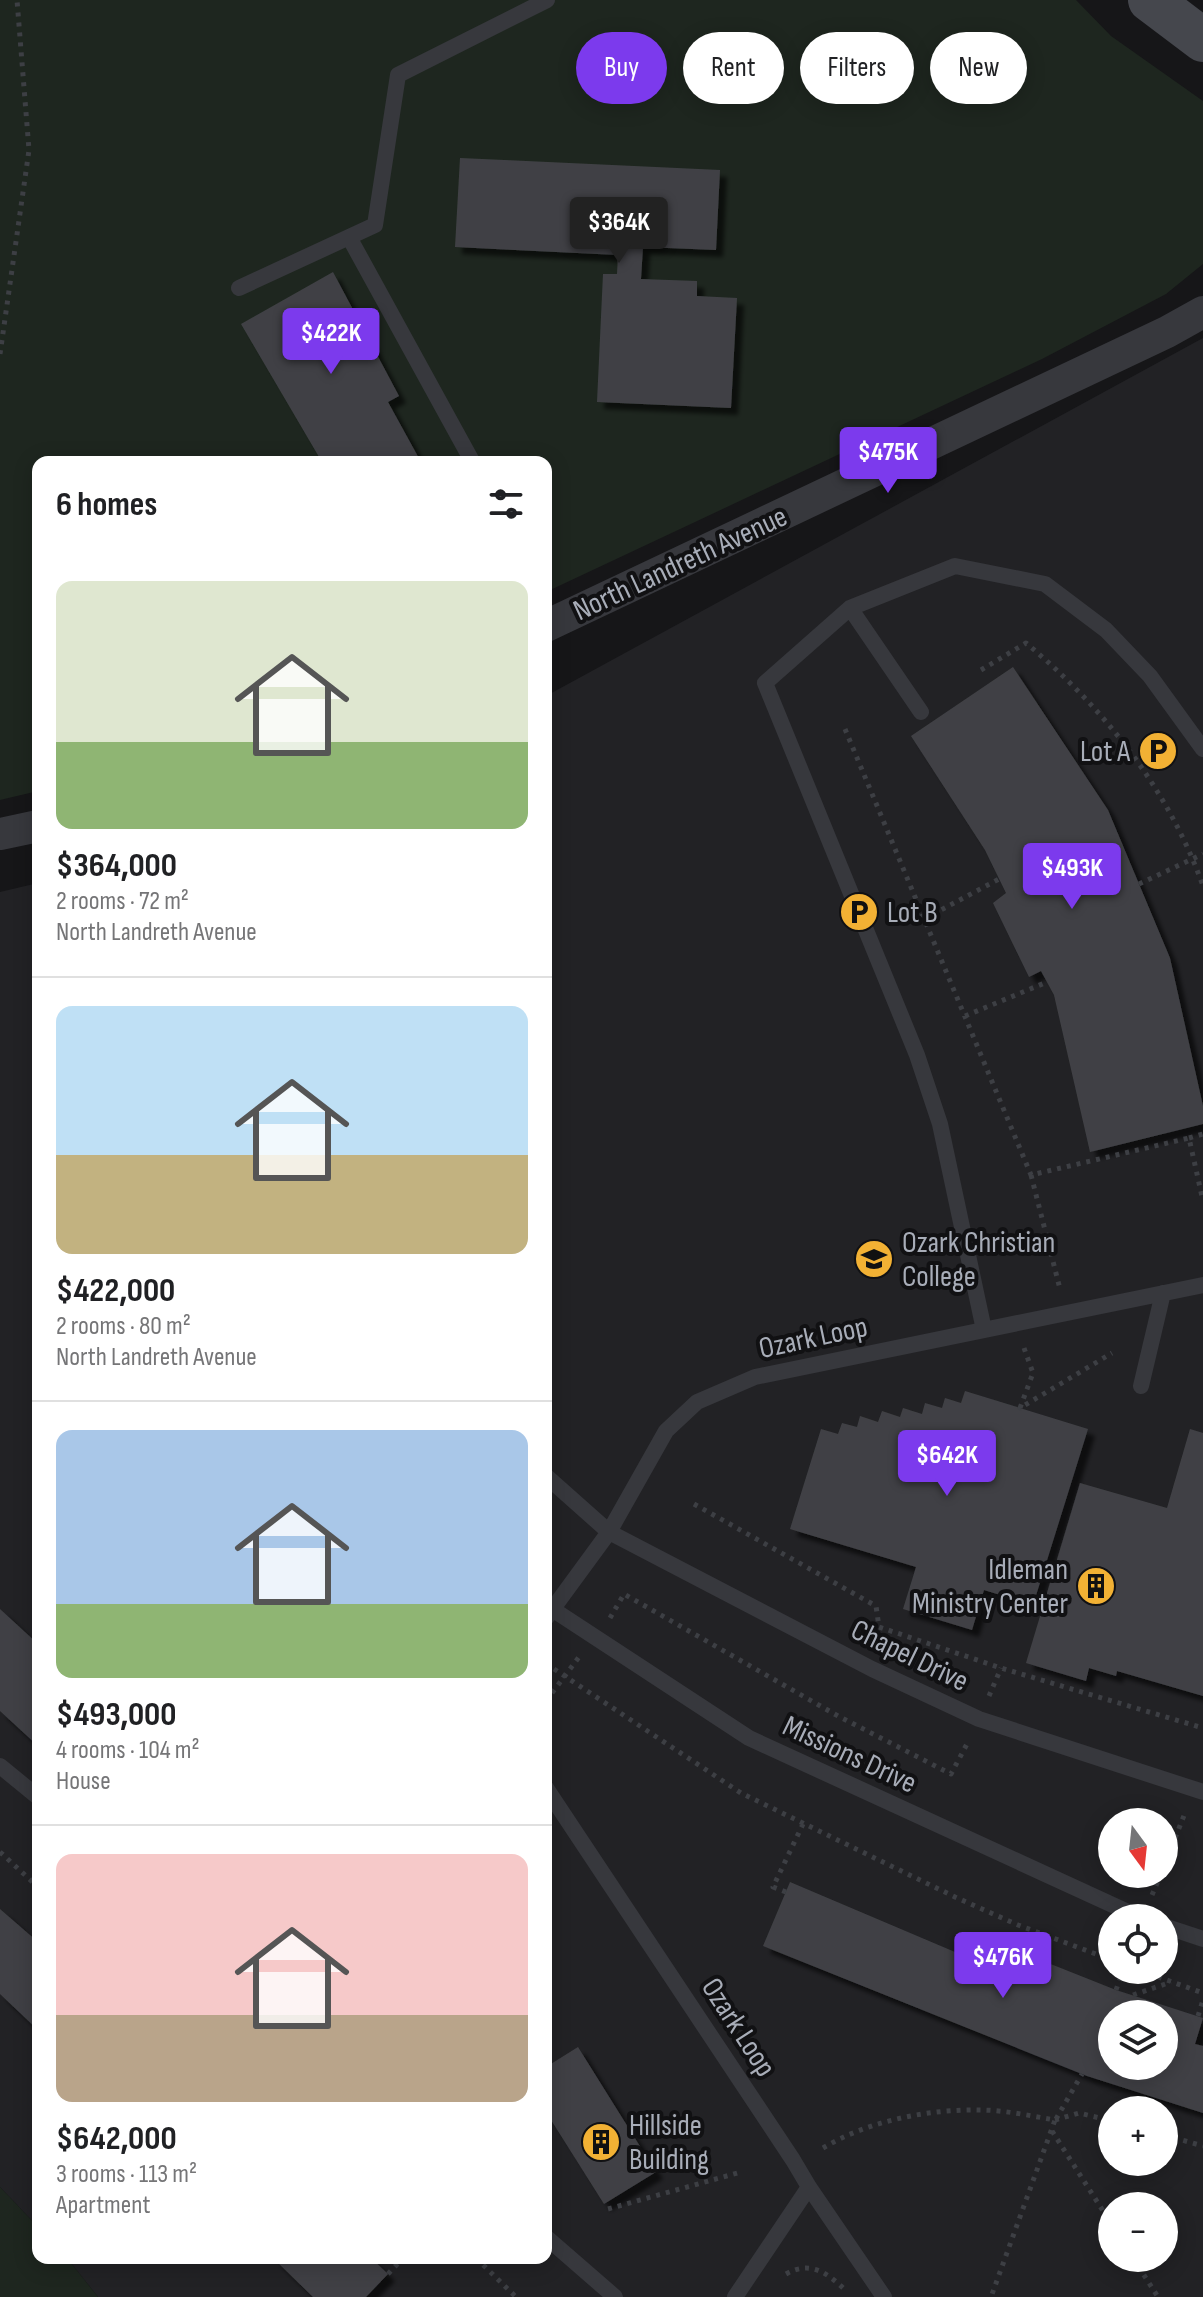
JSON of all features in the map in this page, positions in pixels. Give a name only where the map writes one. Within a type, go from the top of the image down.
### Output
[{"type":"street","points":[[1150,0],[1203,40]]},
{"type":"street","name":"North Landreth Avenue","points":[[552,623],[1167,332],[1203,312]]},
{"type":"street","points":[[0,834],[32,827]]},
{"type":"lane","points":[[239,288],[375,225],[398,75],[522,5],[547,0]]},
{"type":"lane","points":[[349,237],[469,456]]},
{"type":"lane","points":[[984,1330],[940,1124],[917,1055],[765,683],[850,608],[955,566],[1045,584],[1106,630],[1150,676],[1203,749]]},
{"type":"lane","points":[[850,608],[921,712]]},
{"type":"lane","name":"Ozark Loop","points":[[552,1605],[609,1532],[666,1431],[697,1402],[755,1377],[1203,1285]]},
{"type":"lane","points":[[1141,1386],[1163,1293]]},
{"type":"lane","name":"Chapel Drive","points":[[552,1481],[609,1532],[872,1669],[979,1719],[1203,1792]]},
{"type":"lane","name":"Missions Drive","points":[[552,1612],[594,1636],[749,1738],[1111,1904]]},
{"type":"lane","points":[[0,1766],[32,1792]]},
{"type":"lane","name":"Ozark Loop","points":[[552,1797],[884,2297]]},
{"type":"lane","points":[[1178,1931],[1203,1939]]},
{"type":"lane","points":[[735,2297],[809,2187]]},
{"type":"lane","points":[[552,2242],[615,2297]]},
{"type":"path","points":[[0,354],[29,150],[17,0]]},
{"type":"path","points":[[981,670],[1026,643],[1068,678],[1115,731],[1164,799],[1203,886]]},
{"type":"path","points":[[845,729],[1031,1175],[1066,1314]]},
{"type":"path","points":[[1139,884],[1203,854]]},
{"type":"path","points":[[924,919],[999,879]]},
{"type":"path","points":[[965,1016],[1047,982]]},
{"type":"path","points":[[1031,1175],[1203,1134]]},
{"type":"path","points":[[1189,1138],[1203,1201]]},
{"type":"path","points":[[1015,1324],[1033,1373],[1020,1408],[1112,1353]]},
{"type":"path","points":[[694,1504],[876,1606],[879,1627],[1001,1668],[1203,1728]]},
{"type":"path","points":[[552,1693],[603,1628],[624,1594],[838,1716],[951,1774],[1001,1668]]},
{"type":"path","points":[[554,1669],[741,1793],[955,1897],[1098,1955]]},
{"type":"path","points":[[786,1892],[773,1887],[803,1824]]},
{"type":"path","points":[[0,1852],[32,1881]]},
{"type":"path","points":[[1021,1980],[1039,1933]]},
{"type":"path","points":[[1178,1983],[1203,1993]]},
{"type":"path","points":[[1116,1990],[1118,1984]]},
{"type":"path","points":[[1133,1995],[1164,1984]]},
{"type":"path","points":[[1198,2016],[1203,2000]]},
{"type":"path","points":[[991,2297],[1055,2120],[1082,2074]]},
{"type":"path","points":[[823,2148],[846,2134],[936,2114],[980,2110],[1055,2120],[1079,2113],[1098,2118]]},
{"type":"path","points":[[1052,2130],[1098,2203]]},
{"type":"path","points":[[1178,2139],[1203,2146]]},
{"type":"path","points":[[608,2209],[741,2172]]},
{"type":"path","points":[[388,2274],[397,2264]]},
{"type":"path","points":[[482,2264],[516,2297]]},
{"type":"path","points":[[782,2277],[806,2267],[824,2271],[852,2297]]},
{"type":"path","points":[[1142,2272],[1158,2297]]},
{"type":"shaded area","points":[[0,0],[1076,0],[1111,36],[1203,101],[1203,264],[1166,294],[1042,359],[552,589],[552,456],[32,456],[32,792],[0,800]]},
{"type":"shaded area","name":"Ozark Christian College","points":[[1203,338],[1203,2297],[98,2297],[72,2264],[552,2264],[552,693]]},
{"type":"shaded area","points":[[32,884],[32,2221],[0,2187],[0,892]]},
{"type":"shaded area","points":[[0,2187],[32,2221],[32,2264],[72,2264],[98,2297],[0,2297]]},
{"type":"building","points":[[460,158],[720,170],[716,250],[643,247],[641,279],[697,281],[697,296],[737,298],[731,408],[597,402],[603,274],[617,274],[618,255],[455,247]]},
{"type":"building","points":[[333,272],[399,396],[388,402],[418,456],[318,456],[241,324]]},
{"type":"building","points":[[1013,667],[1108,810],[1170,958],[1203,1106],[1203,1124],[1090,1152],[1054,995],[1041,971],[1029,977],[993,903],[1006,893],[985,850],[911,736]]},
{"type":"building","points":[[965,1391],[1088,1429],[1033,1605],[984,1590],[972,1630],[903,1609],[916,1567],[790,1529],[821,1429],[838,1434],[842,1423],[857,1427],[860,1416],[878,1422],[882,1411],[900,1417],[903,1408],[922,1414],[925,1403],[942,1408],[945,1398],[961,1403]]},
{"type":"building","points":[[1190,1429],[1203,1433],[1203,1696],[1117,1671],[1116,1676],[1089,1668],[1086,1681],[1026,1663],[1080,1483],[1167,1508]]},
{"type":"building","points":[[0,1609],[32,1638],[32,1740],[0,1711]]},
{"type":"building","points":[[790,1882],[1028,1983],[1038,1959],[1147,2000],[1098,2000],[1098,2080],[763,1946]]},
{"type":"building","points":[[0,1909],[32,1937],[32,2024],[0,1994]]},
{"type":"building","points":[[1178,2010],[1203,2018],[1195,2044],[1203,2046],[1203,2113],[1178,2105],[1178,2096],[1150,2096],[1100,2080],[1178,2080]]},
{"type":"building","name":"Hillside Building","points":[[578,2047],[656,2172],[604,2204],[552,2122],[552,2063]]},
{"type":"building","points":[[279,2264],[377,2264],[388,2274],[366,2297],[313,2297]]},
{"type":"place","name":"Lot A","points":[[1158,751]]},
{"type":"place","name":"Lot B","points":[[859,912]]},
{"type":"place","name":"Ozark Christian College","points":[[874,1259]]},
{"type":"place","name":"Idleman Ministry Center","points":[[1096,1586]]},
{"type":"place","name":"Hillside Building","points":[[601,2142]]}]
